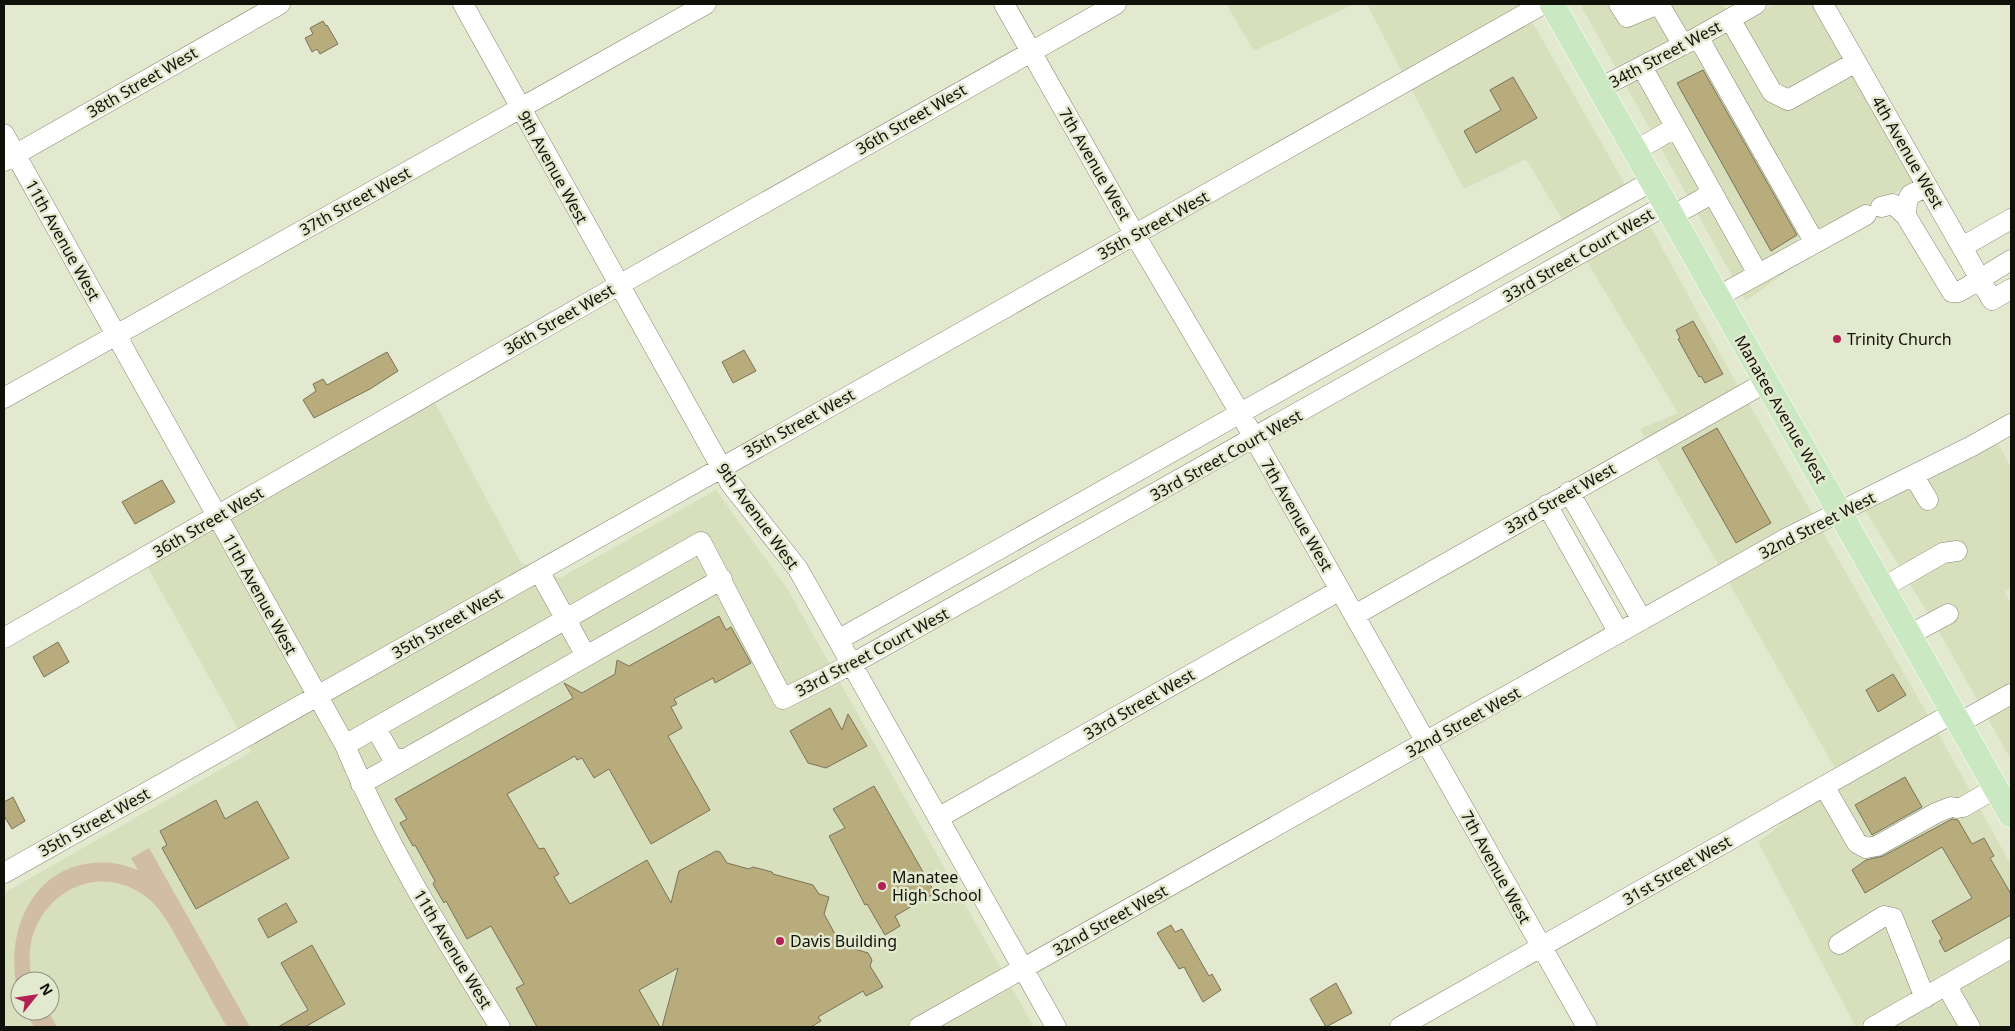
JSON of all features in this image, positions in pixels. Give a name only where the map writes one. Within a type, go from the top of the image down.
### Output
[{"type":"main road","name":"Manatee Avenue West","points":[[1552,4],[2011,815]]},
{"type":"street","name":"38th Street West","points":[[9,158],[280,4]]},
{"type":"street","name":"9th Avenue West","points":[[462,4],[722,467],[743,500],[798,569],[1056,1027]]},
{"type":"street","name":"37th Street West","points":[[4,398],[706,4]]},
{"type":"street","name":"7th Avenue West","points":[[1004,4],[1135,235],[1240,413],[1587,1027]]},
{"type":"street","name":"36th Street West","points":[[4,638],[619,284],[1116,4]]},
{"type":"street","name":"35th Street West","points":[[4,873],[1543,4]]},
{"type":"street","points":[[1619,4],[1626,17],[1659,4],[1690,41],[1815,243]]},
{"type":"street","name":"34th Street West","points":[[1600,88],[1756,4]]},
{"type":"street","name":"4th Avenue West","points":[[1823,4],[1992,300],[2011,290]]},
{"type":"street","points":[[1730,19],[1772,92],[1788,100],[1856,62]]},
{"type":"street","points":[[1642,66],[1758,274]]},
{"type":"street","points":[[1635,151],[1676,127]]},
{"type":"street","name":"11th Avenue West","points":[[4,134],[9,158],[116,335],[345,745],[377,818],[462,966],[500,1027]]},
{"type":"street","name":"33rd Street Court West","points":[[838,640],[1652,181]]},
{"type":"street","points":[[1906,216],[1910,195],[1927,186]]},
{"type":"street","name":"33rd Street Court West","points":[[722,579],[755,648],[783,699],[852,664],[1254,439],[1669,211],[1713,194]]},
{"type":"street","points":[[1717,297],[1873,211],[1893,204],[1906,216],[1952,292],[1958,292],[1981,281],[2011,260]]},
{"type":"street","points":[[1962,247],[2011,219]]},
{"type":"street","name":"33rd Street West","points":[[1355,615],[1766,382]]},
{"type":"street","name":"32nd Street West","points":[[919,1027],[1787,538],[1914,476],[2011,424]]},
{"type":"street","points":[[1914,476],[1928,500]]},
{"type":"street","points":[[1570,492],[1642,620]]},
{"type":"street","points":[[1547,505],[1620,633]]},
{"type":"street","points":[[345,745],[701,542],[722,579],[361,784]]},
{"type":"street","points":[[1882,588],[1944,553],[1957,551]]},
{"type":"street","points":[[539,570],[586,656]]},
{"type":"street","name":"33rd Street West","points":[[938,818],[1340,590]]},
{"type":"street","points":[[1909,635],[1948,614]]},
{"type":"street","name":"31st Street West","points":[[1400,1027],[1824,786],[1956,718],[2011,694]]},
{"type":"street","points":[[380,725],[379,734],[392,757],[404,760]]},
{"type":"street","points":[[1824,786],[1857,843],[1866,848],[1877,846],[1936,813],[1951,807],[1963,806],[1996,788]]},
{"type":"street","points":[[1839,944],[1884,916],[1893,918],[1925,998]]},
{"type":"street","points":[[1873,1027],[2011,948]]},
{"type":"street","points":[[1946,985],[1970,1027]]},
{"type":"shaded area","points":[[1226,4],[1354,4],[1254,51]]},
{"type":"shaded area","points":[[1367,4],[1523,4],[1523,5],[1403,74]]},
{"type":"shaded area","points":[[1580,4],[1723,4],[1727,11],[1617,70]]},
{"type":"shaded area","points":[[1774,4],[1813,4],[1913,180],[1746,301],[1625,84],[1736,27]]},
{"type":"shaded area","points":[[1531,20],[1626,186],[1563,221],[1526,159],[1464,189],[1411,88]]},
{"type":"shaded area","points":[[1649,224],[1739,388],[1646,440],[1640,429],[1678,413],[1586,260]]},
{"type":"shaded area","name":"Manatee High School","points":[[433,399],[521,563],[560,578],[716,490],[788,590],[1034,1027],[4,1027],[4,893],[251,752],[147,566]]},
{"type":"shaded area","points":[[1748,402],[1814,517],[1720,567],[1654,454]]},
{"type":"shaded area","points":[[1998,444],[2011,467],[2011,588],[2005,592],[2011,604],[2011,685],[1979,703],[1938,630],[1865,510],[1972,455]]},
{"type":"shaded area","points":[[1822,531],[1929,717],[1836,770],[1728,581]]},
{"type":"shaded area","points":[[2011,703],[2011,760],[1987,717]]},
{"type":"shaded area","points":[[1937,731],[2011,865],[2011,938],[1856,1027],[1758,842],[1806,806]]},
{"type":"shaded area","points":[[149,848],[250,1027],[227,1027],[158,908],[145,896],[122,884],[100,881],[78,886],[59,896],[44,912],[34,933],[30,956],[32,971],[15,971],[15,951],[19,926],[29,904],[43,886],[61,872],[85,864],[112,863],[138,870],[131,858]]},
{"type":"shaded area","points":[[2011,957],[2011,1027],[1890,1027]]},
{"type":"shaded area","points":[[31,1021],[54,1021],[57,1027],[34,1027]]},
{"type":"building","points":[[323,21],[338,44],[320,54],[317,49],[312,52],[305,38],[313,34],[310,28]]},
{"type":"building","points":[[1703,70],[1797,235],[1771,251],[1677,83]]},
{"type":"building","points":[[1513,77],[1537,118],[1476,153],[1464,131],[1501,110],[1490,90]]},
{"type":"building","points":[[1693,321],[1723,374],[1705,383],[1701,376],[1699,377],[1678,339],[1680,338],[1676,330]]},
{"type":"building","points":[[744,350],[756,371],[733,383],[722,362]]},
{"type":"building","points":[[387,352],[398,371],[370,389],[314,418],[303,400],[316,391],[313,384],[323,379],[327,385]]},
{"type":"building","points":[[1717,428],[1771,523],[1736,543],[1682,448]]},
{"type":"building","points":[[162,480],[175,502],[135,524],[122,502]]},
{"type":"building","points":[[719,616],[726,630],[731,627],[751,663],[715,683],[713,678],[674,699],[677,704],[671,707],[682,728],[668,736],[710,810],[651,844],[609,769],[594,778],[582,758],[577,760],[575,756],[507,794],[539,849],[544,848],[559,874],[554,877],[570,904],[647,860],[671,903],[679,871],[716,851],[720,852],[727,863],[749,869],[753,867],[813,885],[819,894],[829,897],[824,914],[841,945],[868,953],[872,960],[870,966],[883,987],[866,996],[863,991],[818,1017],[821,1021],[811,1027],[662,1027],[678,968],[639,990],[660,1027],[537,1027],[516,988],[524,984],[491,926],[467,939],[446,901],[444,903],[433,884],[435,881],[415,845],[413,846],[400,823],[407,819],[395,799],[573,698],[564,683],[582,693],[615,674],[617,660],[629,666]]},
{"type":"building","points":[[58,642],[69,662],[44,677],[33,657]]},
{"type":"building","points":[[1893,674],[1906,695],[1878,712],[1866,690]]},
{"type":"building","points":[[830,708],[842,730],[848,714],[867,746],[826,768],[808,763],[790,731]]},
{"type":"building","points":[[1905,777],[1922,807],[1872,835],[1855,805]]},
{"type":"building","points":[[874,786],[935,893],[895,916],[900,926],[885,935],[867,904],[865,905],[829,836],[845,828],[833,809]]},
{"type":"building","points":[[13,797],[25,821],[12,829],[4,816],[4,802]]},
{"type":"building","points":[[216,800],[225,819],[257,801],[289,858],[196,909],[162,848],[167,845],[160,831]]},
{"type":"building","points":[[1952,819],[1958,820],[1972,844],[1984,838],[1994,856],[1990,858],[2011,894],[2011,915],[1945,952],[1939,941],[1942,939],[1932,921],[1972,898],[1942,847],[1865,893],[1852,870],[1866,860],[1883,856]]},
{"type":"building","points":[[286,903],[297,922],[268,938],[258,919]]},
{"type":"building","points":[[1171,925],[1175,932],[1182,929],[1209,976],[1212,974],[1221,990],[1203,1002],[1184,967],[1179,969],[1157,933]]},
{"type":"building","points":[[312,945],[345,1004],[305,1027],[278,1027],[308,1010],[281,963]]},
{"type":"building","points":[[1336,983],[1352,1013],[1326,1027],[1310,999]]},
{"type":"place","name":"Trinity Church","points":[[1837,339]]},
{"type":"place","name":"Manatee High School","points":[[882,886]]},
{"type":"place","name":"Davis Building","points":[[780,941]]}]
